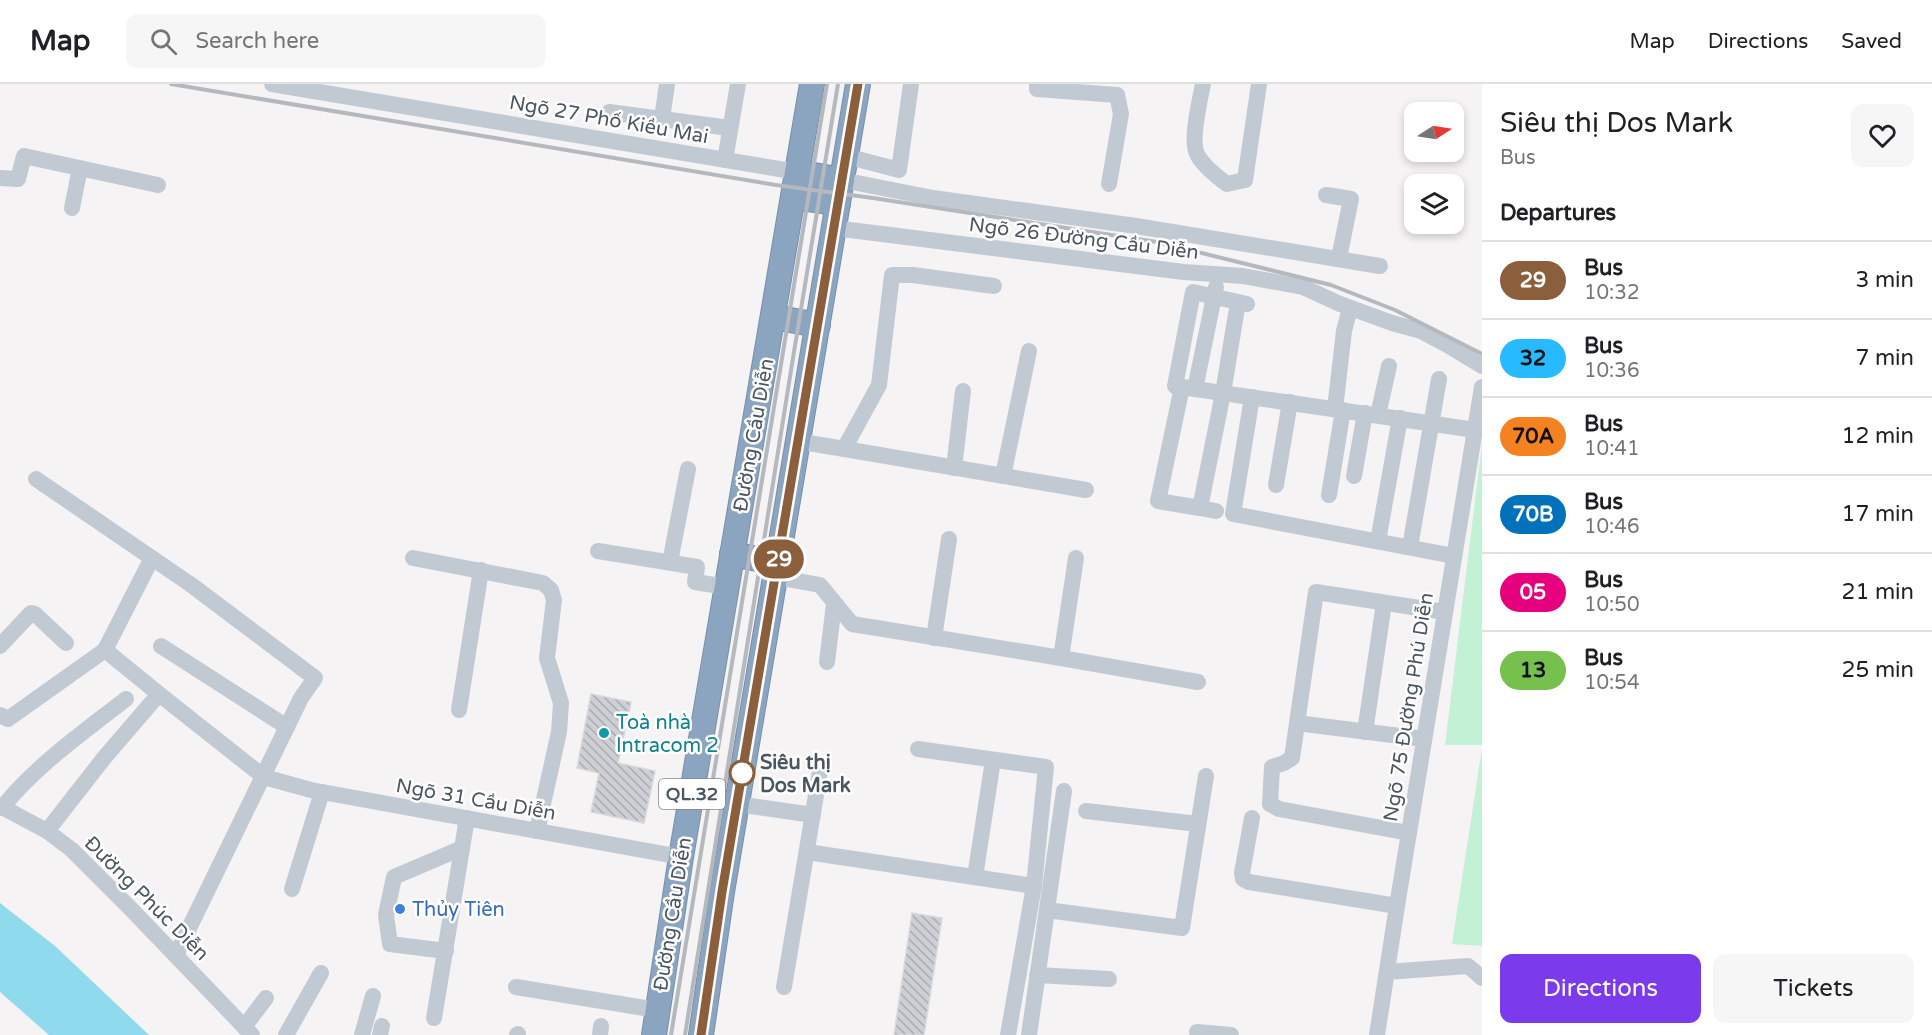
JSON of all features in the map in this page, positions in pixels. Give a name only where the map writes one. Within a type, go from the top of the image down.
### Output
[{"type":"highway","name":"Đường Cầu Diễn","points":[[654,1035],[681,857],[812,84]]},
{"type":"highway","name":"QL.32","points":[[701,1035],[722,892],[858,84]]},
{"type":"highway","points":[[797,172],[840,192]]},
{"type":"highway","points":[[793,197],[840,192]]},
{"type":"highway","points":[[773,317],[818,326]]},
{"type":"highway","points":[[732,554],[777,570]]},
{"type":"street","name":"Ngõ 27 Phố Kiều Mai","points":[[272,84],[797,172]]},
{"type":"street","points":[[662,119],[667,84]]},
{"type":"street","points":[[725,160],[738,84]]},
{"type":"street","points":[[846,156],[899,170],[911,84]]},
{"type":"street","points":[[1037,84],[1037,89],[1122,90],[1121,114],[1109,184]]},
{"type":"street","points":[[1203,84],[1195,127],[1196,153],[1210,170],[1227,184],[1245,180],[1259,84]]},
{"type":"street","points":[[609,112],[730,128]]},
{"type":"street","points":[[0,178],[18,179],[24,156],[158,185]]},
{"type":"street","points":[[72,208],[80,168]]},
{"type":"street","points":[[840,192],[933,198],[1136,226],[1380,266]]},
{"type":"street","points":[[1326,195],[1351,199],[1339,258]]},
{"type":"street","name":"Ngõ 26 Đường Cầu Diễn","points":[[834,228],[1218,275],[1158,501],[1200,508]]},
{"type":"street","points":[[844,449],[879,385],[892,275],[913,275],[994,286]]},
{"type":"street","points":[[1218,275],[1243,276],[1303,287],[1350,308],[1421,331],[1482,366]]},
{"type":"street","points":[[1214,296],[1243,303],[1200,508],[1454,556]]},
{"type":"street","points":[[1329,495],[1339,409],[1344,331],[1350,308]]},
{"type":"street","points":[[1003,476],[1029,351]]},
{"type":"street","points":[[1354,476],[1389,366]]},
{"type":"street","points":[[1410,547],[1439,379]]},
{"type":"street","name":"Ngõ 75 Đường Phú Diễn","points":[[1377,1035],[1482,387]]},
{"type":"street","points":[[1188,388],[1475,430]]},
{"type":"street","points":[[954,468],[963,392]]},
{"type":"street","points":[[1225,512],[1252,397]]},
{"type":"street","points":[[1276,485],[1290,402]]},
{"type":"street","points":[[1378,541],[1400,418]]},
{"type":"street","points":[[798,441],[1086,490]]},
{"type":"street","points":[[670,562],[688,470]]},
{"type":"street","points":[[36,479],[225,610],[315,678],[301,698],[176,955]]},
{"type":"street","points":[[934,638],[948,539]]},
{"type":"street","points":[[598,551],[697,567],[695,582],[727,587]]},
{"type":"street","points":[[0,715],[8,719],[105,650],[152,558]]},
{"type":"street","points":[[413,558],[543,583],[551,590],[554,600],[547,658],[561,703],[559,732],[537,831]]},
{"type":"street","points":[[1062,658],[1076,558]]},
{"type":"street","points":[[459,710],[481,570]]},
{"type":"street","points":[[777,570],[820,585],[852,624],[1198,682]]},
{"type":"street","points":[[1409,833],[1279,809],[1270,804],[1272,767],[1284,764],[1292,758],[1316,592],[1445,612]]},
{"type":"street","points":[[1365,732],[1384,603]]},
{"type":"street","points":[[827,662],[834,604]]},
{"type":"street","points":[[0,646],[31,613],[35,614],[66,643]]},
{"type":"street","points":[[161,646],[287,727]]},
{"type":"street","points":[[105,650],[264,777]]},
{"type":"street","points":[[47,831],[104,758],[159,694]]},
{"type":"street","points":[[1,807],[31,777],[126,699]]},
{"type":"street","points":[[1297,723],[1424,739]]},
{"type":"street","points":[[918,750],[1046,766],[1034,886],[1008,1035]]},
{"type":"street","points":[[975,877],[993,760]]},
{"type":"street","points":[[784,987],[820,771]]},
{"type":"street","points":[[1047,910],[1182,928],[1206,776]]},
{"type":"street","name":"Ngõ 31 Cầu Diễn","points":[[264,777],[322,792],[681,857]]},
{"type":"street","points":[[1029,1035],[1064,790]]},
{"type":"street","points":[[292,889],[322,792]]},
{"type":"street","points":[[737,804],[813,815]]},
{"type":"street","name":"Đường Phúc Diễn","points":[[1,807],[47,831],[92,868],[248,1031]]},
{"type":"street","points":[[1086,811],[1198,824]]},
{"type":"street","points":[[434,1018],[467,818]]},
{"type":"street","points":[[1252,818],[1242,873],[1243,879],[1249,882],[1397,906]]},
{"type":"street","points":[[446,951],[390,944],[386,915],[394,877],[462,848]]},
{"type":"street","points":[[807,852],[1034,886]]},
{"type":"street","points":[[1387,972],[1468,966],[1482,978]]},
{"type":"street","points":[[286,1035],[321,973]]},
{"type":"street","points":[[1037,975],[1108,979]]},
{"type":"street","points":[[516,987],[657,1010]]},
{"type":"street","points":[[362,1035],[373,996]]},
{"type":"street","points":[[248,1031],[267,1001]]},
{"type":"street","points":[[295,1035],[308,1016]]},
{"type":"street","points":[[1197,1032],[1231,1035]]},
{"type":"green space","points":[[1482,444],[1482,745],[1445,745]]},
{"type":"green space","points":[[1482,748],[1482,946],[1452,944]]},
{"type":"water","points":[[0,903],[55,946],[149,1035],[49,1035],[0,992]]},
{"type":"building","name":"Toà nhà Intracom 2","points":[[591,694],[631,702],[618,763],[655,771],[644,823],[591,812],[599,773],[577,768]]},
{"type":"building","points":[[912,913],[942,918],[924,1035],[894,1035]]},
{"type":"railway","points":[[171,84],[776,185],[1157,242],[1331,285],[1395,310],[1482,354]]},
{"type":"railway","points":[[671,1035],[827,84]]},
{"type":"railway","points":[[685,1035],[838,84]]},
{"type":"bus line","name":"29","points":[[701,1035],[722,892],[858,84]]},
{"type":"place","name":"Toà nhà Intracom 2","points":[[604,733]]},
{"type":"place","name":"Siêu thị Dos Mark","points":[[742,773]]},
{"type":"place","name":"Thủy Tiên","points":[[400,909]]}]
